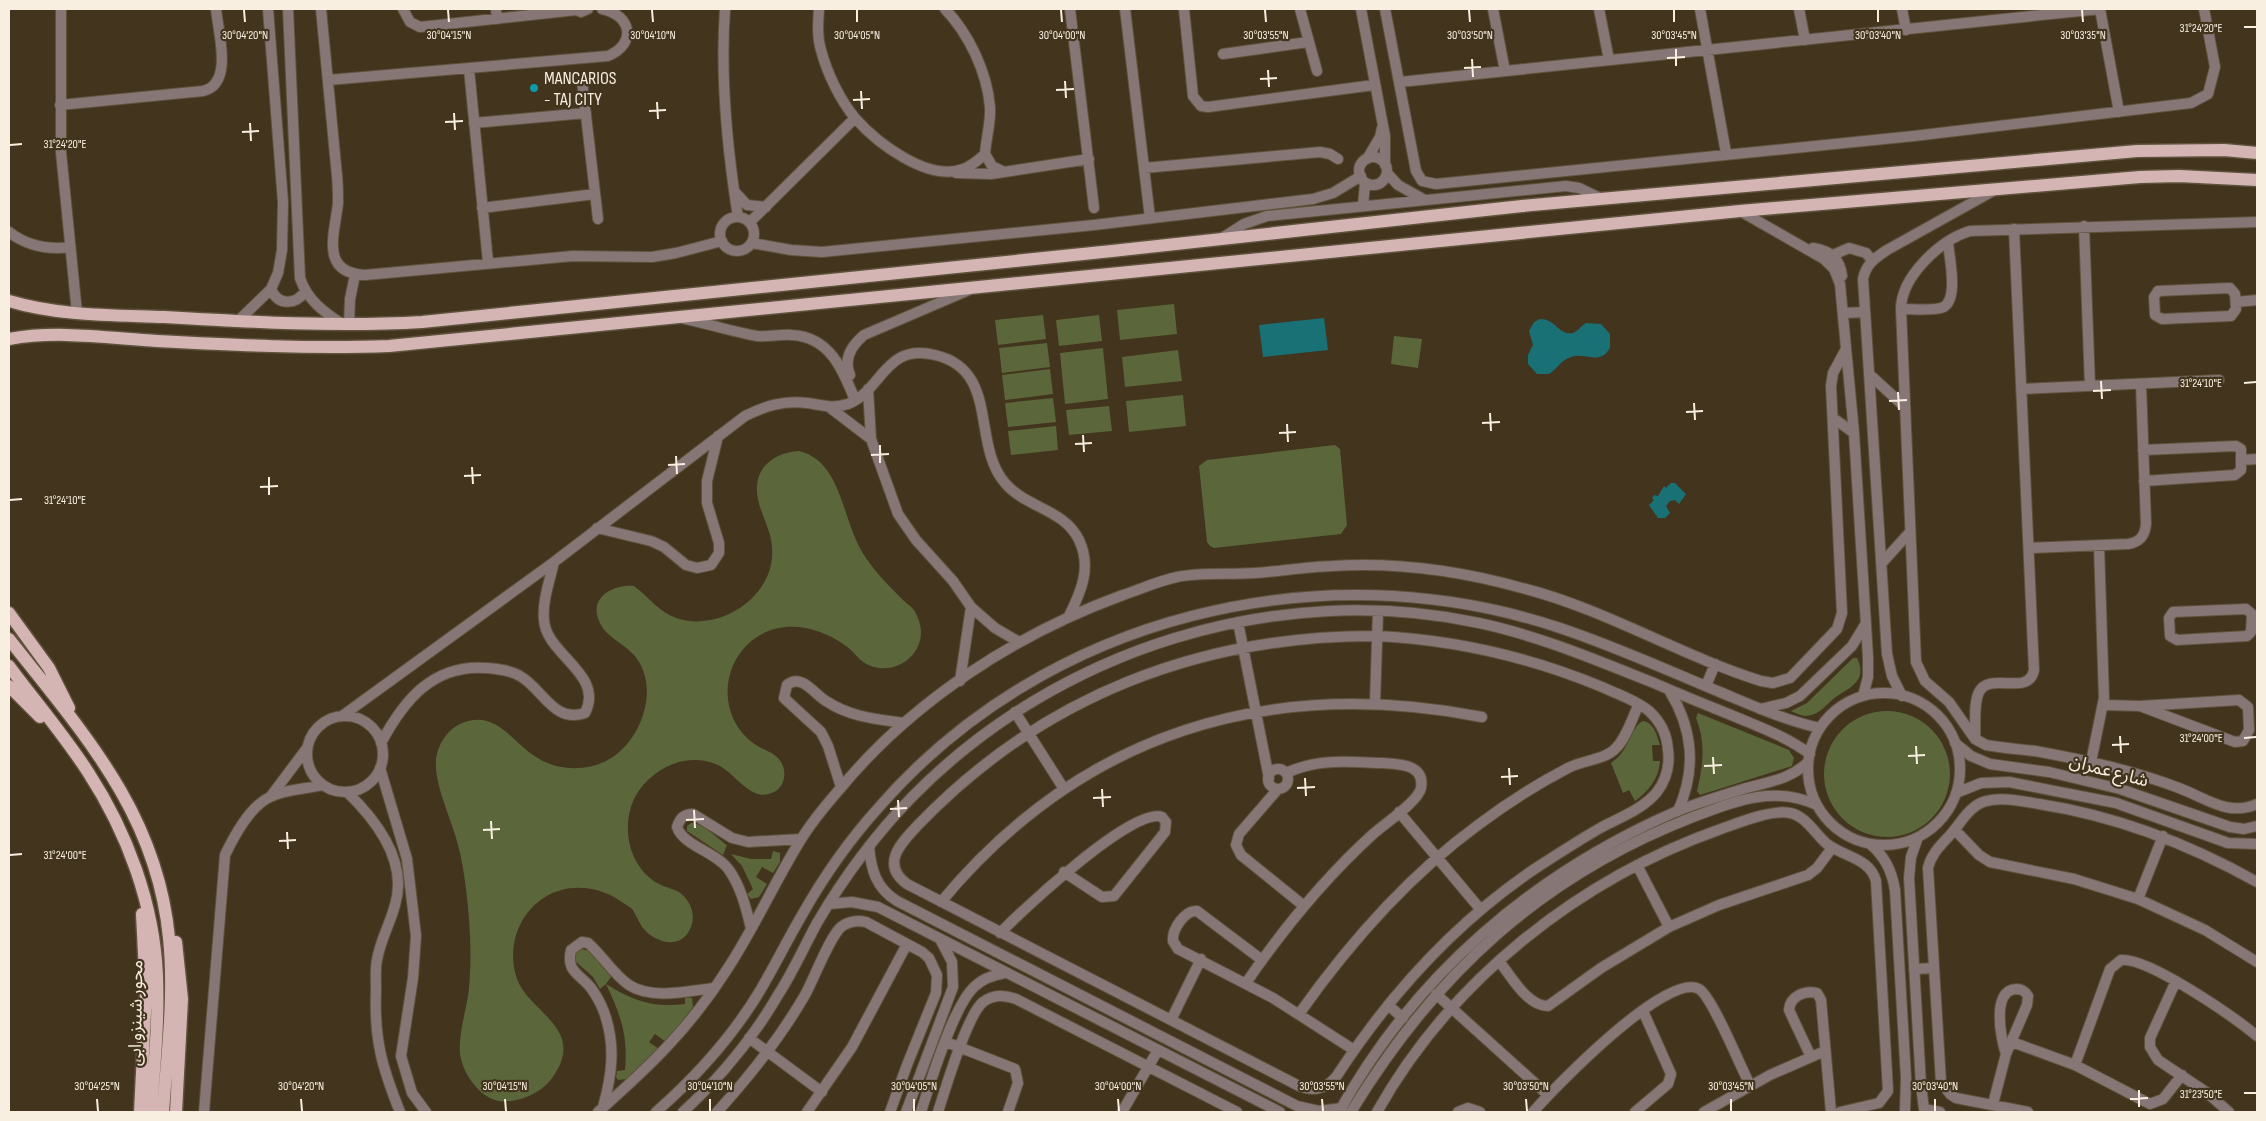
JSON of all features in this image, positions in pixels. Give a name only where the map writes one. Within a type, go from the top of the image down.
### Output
[{"type":"main road","points":[[9,301],[52,311],[238,321],[346,324],[447,320],[1602,199],[2137,151],[2224,150],[2257,153]]},
{"type":"main road","points":[[9,339],[49,335],[234,345],[353,347],[680,318],[1740,211],[2140,177],[2179,176],[2257,180]]},
{"type":"main road","name":"محور شينزو ابى","points":[[9,613],[49,668],[63,693],[73,720]]},
{"type":"main road","name":"محور شينزو ابى","points":[[9,639],[97,750],[129,805],[150,852],[162,899],[175,938],[182,979],[176,1112]]},
{"type":"main road","name":"محور شينزو ابى","points":[[9,666],[101,793],[124,839],[140,886],[155,952],[163,1019],[163,1112]]},
{"type":"main road","name":"محور شينزو ابى","points":[[9,686],[28,707],[57,731]]},
{"type":"main road","name":"محور شينزو ابى","points":[[140,886],[146,993],[140,1112]]},
{"type":"main road","name":"محور شينزو ابى","points":[[151,1112],[170,959],[162,899]]},
{"type":"street","points":[[61,9],[60,105],[63,174],[77,313]]},
{"type":"street","points":[[60,105],[203,91],[214,87],[222,69],[216,9]]},
{"type":"street","points":[[238,321],[271,289],[281,258],[283,202],[268,9]]},
{"type":"street","points":[[288,9],[294,112],[299,265],[305,292],[316,304],[346,324],[351,288],[355,275]]},
{"type":"street","points":[[321,9],[338,176],[338,201],[332,249],[340,266],[347,273],[355,275],[573,256],[652,257],[722,241]]},
{"type":"street","points":[[403,9],[410,22],[420,27],[496,14],[575,10],[584,12],[588,9]]},
{"type":"street","points":[[328,80],[469,69],[600,57],[613,54],[624,45],[627,32],[626,25],[618,14],[602,9]]},
{"type":"street","points":[[726,9],[723,62],[724,106],[738,217]]},
{"type":"street","points":[[819,9],[817,27],[820,50],[842,98],[855,118],[879,141],[902,156],[935,170],[978,175],[1089,158]]},
{"type":"street","points":[[945,9],[962,31],[973,50],[988,92],[990,123],[985,154],[975,163],[964,169],[950,172]]},
{"type":"street","points":[[1070,9],[1094,208]]},
{"type":"street","points":[[1125,9],[1150,218]]},
{"type":"street","points":[[1184,9],[1193,96],[1201,106],[1208,107],[1374,85]]},
{"type":"street","points":[[1300,9],[1317,72]]},
{"type":"street","points":[[752,243],[791,250],[822,252],[1313,199],[1363,180],[1374,185],[1380,183],[1386,169],[1385,136],[1361,9]]},
{"type":"street","points":[[1385,9],[1416,172],[1422,181],[1430,183],[1914,136],[2191,103],[2208,94],[2212,86],[2215,67],[2204,9]]},
{"type":"street","points":[[1493,9],[1505,71]]},
{"type":"street","points":[[1599,9],[1609,60]]},
{"type":"street","points":[[1700,9],[1726,153]]},
{"type":"street","points":[[1799,9],[1805,40]]},
{"type":"street","points":[[1902,9],[1906,30]]},
{"type":"street","points":[[1998,9],[2000,20]]},
{"type":"street","points":[[1400,82],[2100,9],[2119,112]]},
{"type":"street","points":[[1223,54],[1308,42]]},
{"type":"street","points":[[469,69],[488,262]]},
{"type":"street","points":[[582,81],[598,219]]},
{"type":"street","points":[[474,123],[586,113]]},
{"type":"street","points":[[750,222],[855,118]]},
{"type":"street","points":[[1363,206],[1361,165],[1380,137],[1382,127]]},
{"type":"street","points":[[1144,168],[1320,152],[1338,159]]},
{"type":"street","points":[[985,154],[992,166],[1004,172]]},
{"type":"street","points":[[1367,158],[1378,158],[1404,189],[1424,199]]},
{"type":"street","points":[[1222,238],[1259,217],[1424,199],[1566,186],[1579,188],[1602,199]]},
{"type":"street","points":[[1902,696],[1892,676],[1888,660],[1863,279],[1865,269],[1872,260],[1994,190]]},
{"type":"street","points":[[734,191],[748,205],[766,207]]},
{"type":"street","points":[[482,208],[595,194]]},
{"type":"street","points":[[1740,211],[1824,259],[1834,269],[1842,292]]},
{"type":"street","points":[[738,217],[750,222],[754,229],[752,243],[747,248],[733,250],[722,241],[720,234],[726,222],[738,217]]},
{"type":"street","points":[[2257,222],[1970,231],[1948,242],[1910,277],[1903,293],[1901,310],[1910,532],[1918,669],[1925,682],[1957,712],[1975,739],[1992,746],[2061,756],[2114,768],[2179,788],[2231,810],[2246,809],[2257,804]]},
{"type":"street","points":[[2084,226],[2090,386]]},
{"type":"street","points":[[1975,739],[1978,694],[1983,687],[1991,684],[2025,682],[2033,674],[2014,229]]},
{"type":"street","points":[[9,232],[32,245],[70,248]]},
{"type":"street","points":[[1901,310],[1942,308],[1950,302],[1952,292],[1948,242]]},
{"type":"street","points":[[1804,247],[1818,249],[1833,255],[1842,273],[1869,667],[1863,696]]},
{"type":"street","points":[[1833,255],[1850,248],[1858,249],[1872,260]]},
{"type":"street","points":[[2227,288],[2234,291],[2236,302],[2235,312],[2228,316],[2162,319],[2155,315],[2154,297],[2156,292],[2160,290],[2227,288]]},
{"type":"street","points":[[271,289],[278,299],[289,303],[300,298],[305,292]]},
{"type":"street","points":[[843,363],[854,344],[864,335],[972,289]]},
{"type":"street","points":[[2236,302],[2257,300]]},
{"type":"street","points":[[1844,313],[1865,312]]},
{"type":"street","points":[[680,318],[759,336],[802,336],[821,345],[843,363],[857,399]]},
{"type":"street","points":[[600,1110],[660,1056],[689,1023],[727,970],[801,839],[841,787],[904,723],[960,680],[1019,642],[1069,616],[1152,585],[1194,574],[1258,573],[1334,565],[1394,567],[1482,578],[1538,592],[1761,681],[1774,683],[1790,678],[1830,637],[1841,621],[1843,602],[1832,379],[1846,348]]},
{"type":"street","points":[[342,716],[554,562],[745,416],[778,403],[802,403],[829,407],[857,399],[884,369],[905,356],[936,355],[949,360],[966,373],[979,396],[987,446],[997,471],[1016,494],[1060,517],[1079,540],[1085,569],[1079,595],[1069,616]]},
{"type":"street","points":[[1869,374],[1905,407]]},
{"type":"street","points":[[2021,389],[2219,380]]},
{"type":"street","points":[[2029,548],[2133,543],[2144,535],[2146,524],[2141,384]]},
{"type":"street","points":[[868,389],[872,439],[898,514],[916,540],[952,581],[971,607],[995,628],[1019,642]]},
{"type":"street","points":[[829,407],[872,439]]},
{"type":"street","points":[[1833,418],[1854,433]]},
{"type":"street","points":[[597,528],[651,541],[664,547],[686,565],[696,568],[711,565],[719,553],[719,543],[707,503],[707,481],[718,436]]},
{"type":"street","points":[[2143,450],[2236,446],[2240,449],[2242,460],[2241,470],[2234,475],[2144,481]]},
{"type":"street","points":[[2242,460],[2257,459]]},
{"type":"street","points":[[1881,564],[1910,532]]},
{"type":"street","points":[[2091,762],[2104,705],[2099,546]]},
{"type":"street","points":[[381,743],[394,720],[413,696],[428,684],[455,669],[497,669],[519,675],[556,711],[567,716],[585,713],[590,698],[588,688],[580,673],[548,636],[544,620],[554,562]]},
{"type":"street","points":[[1369,594],[1378,636],[1375,703]]},
{"type":"street","points":[[656,1112],[678,1093],[723,1044],[761,989],[820,885],[860,829],[905,778],[956,733],[1013,693],[1073,659],[1136,632],[1202,612],[1262,601],[1316,595],[1369,594],[1417,597],[1465,604],[1536,620],[1582,635],[1760,709],[1820,728]]},
{"type":"street","points":[[960,680],[971,607]]},
{"type":"street","points":[[2243,608],[2250,612],[2255,622],[2251,632],[2244,637],[2176,640],[2170,636],[2169,618],[2175,611],[2243,608]]},
{"type":"street","points":[[684,1112],[720,1075],[749,1038],[779,994],[829,904],[869,846],[912,798],[943,768],[1015,712],[1075,678],[1122,656],[1171,639],[1238,622],[1290,614],[1373,611],[1452,618],[1525,635],[1573,650],[1782,737],[1809,758]]},
{"type":"street","points":[[1238,622],[1269,778],[1271,786],[1278,789]]},
{"type":"street","points":[[1760,709],[1786,703],[1800,696],[1850,648],[1866,622]]},
{"type":"street","points":[[1378,636],[1437,641],[1497,652],[1583,680],[1639,704],[1660,726],[1668,745],[1668,765],[1664,780],[1656,793],[1641,807],[1554,856],[1481,910],[1432,955],[1388,1005],[1331,1082],[1319,1089],[1305,1089],[1000,933],[902,880],[895,867],[896,852],[916,828],[951,793],[988,761],[1028,733],[1079,703],[1132,679],[1187,660],[1243,647],[1306,638],[1378,636]]},
{"type":"street","points":[[1706,686],[1715,664]]},
{"type":"street","points":[[841,787],[828,746],[821,732],[784,698],[787,685],[795,681],[804,683],[822,699],[847,713],[904,723]]},
{"type":"street","points":[[1669,690],[1684,718],[1691,749],[1689,781],[1678,811]]},
{"type":"street","points":[[1881,694],[1902,696],[1920,703],[1937,715],[1955,743],[1959,768],[1956,793],[1941,819],[1918,837],[1895,844],[1870,844],[1857,841],[1834,826],[1817,805],[1810,784],[1809,758],[1820,728],[1836,711],[1863,696],[1881,694]]},
{"type":"street","points":[[2104,705],[2140,706],[2239,700],[2248,707],[2249,730],[2246,738],[2235,742],[2140,706]]},
{"type":"street","points":[[941,902],[998,840],[1064,789],[1102,767],[1156,741],[1214,722],[1256,712],[1294,706],[1375,703],[1446,710],[1482,717]]},
{"type":"street","points":[[1299,1014],[1355,940],[1394,897],[1437,857],[1479,824],[1522,795],[1575,764],[1612,752],[1621,741],[1639,704]]},
{"type":"street","points":[[1957,712],[1965,713],[1977,707]]},
{"type":"street","points":[[1015,712],[1064,789]]},
{"type":"street","points":[[271,796],[307,748],[319,726],[334,718],[350,716],[366,723],[372,728],[381,743],[380,768],[376,776],[364,787],[347,792],[339,792],[323,785],[317,780],[308,765],[307,748]]},
{"type":"street","name":"شارع عمران","points":[[1955,743],[1981,760],[2011,767],[2049,772],[2120,789],[2237,828],[2257,826]]},
{"type":"street","points":[[930,755],[943,768]]},
{"type":"street","points":[[2049,772],[2061,756]]},
{"type":"street","points":[[1344,1111],[1365,1070],[1403,1018],[1454,960],[1482,933],[1542,885],[1607,844],[1678,811],[1727,794],[1787,777],[1809,758]]},
{"type":"street","points":[[1246,983],[1304,906],[1349,857],[1415,799],[1421,787],[1418,774],[1408,765],[1323,762],[1303,766],[1286,773],[1277,770],[1271,772],[1269,778]]},
{"type":"street","points":[[2009,782],[2011,767]]},
{"type":"street","points":[[380,768],[407,859],[416,936],[413,978],[401,1056],[412,1093],[426,1112]]},
{"type":"street","points":[[2114,768],[2120,789]]},
{"type":"street","points":[[1286,773],[1288,778],[1286,784],[1278,789],[1239,834],[1236,845],[1241,855],[1304,906]]},
{"type":"street","name":"شارع عمران","points":[[1956,793],[1981,783],[2009,782],[2095,799],[2138,810],[2228,843],[2257,844]]},
{"type":"street","points":[[204,1112],[226,855],[242,824],[263,801],[271,796],[323,785]]},
{"type":"street","points":[[347,792],[371,817],[386,840],[397,871],[398,893],[377,961],[376,1027],[382,1065],[400,1112]]},
{"type":"street","points":[[1344,1111],[1436,994],[1483,947],[1527,909],[1561,885],[1632,844],[1708,811],[1762,795],[1790,795],[1817,805]]},
{"type":"street","points":[[2090,815],[2095,799]]},
{"type":"street","points":[[2028,1112],[1956,1098],[1950,1094],[1941,1082],[1928,868],[1934,853],[1976,805],[1991,800],[2028,802],[2090,815],[2163,836],[2212,858],[2257,882]]},
{"type":"street","points":[[1399,812],[1481,910]]},
{"type":"street","points":[[1377,1112],[1404,1070],[1452,1009],[1499,961],[1565,909],[1637,865],[1704,835],[1782,812],[1800,817],[1832,848],[1866,864],[1874,874],[1888,1091],[1878,1103],[1840,1112]]},
{"type":"street","points":[[751,928],[744,903],[729,870],[718,857],[683,838],[677,827],[679,821],[688,814],[693,814],[732,838],[748,842],[801,839]]},
{"type":"street","points":[[1000,933],[1064,872],[1106,842],[1151,816],[1158,815],[1166,822],[1165,832],[1114,896],[1102,896],[1064,872]]},
{"type":"street","points":[[2190,830],[2196,815]]},
{"type":"street","points":[[1954,830],[1990,862],[2074,879],[2138,899],[2205,930],[2257,962]]},
{"type":"street","points":[[2138,899],[2163,836]]},
{"type":"street","points":[[1918,837],[1911,857],[1909,878],[1920,1075],[1926,1111]]},
{"type":"street","points":[[1870,844],[1885,859],[1893,879],[1906,1078],[1903,1111],[1914,1106],[1926,1111],[1940,1112]]},
{"type":"street","points":[[869,846],[871,865],[876,880],[885,892],[897,901],[1308,1109],[1344,1111]]},
{"type":"street","points":[[1499,961],[1531,1001],[1542,1006],[1548,1006],[1616,958],[1669,927],[1719,905],[1802,878],[1817,868],[1832,848]]},
{"type":"street","points":[[1637,865],[1669,927]]},
{"type":"street","points":[[829,904],[852,902],[869,904],[1280,1112]]},
{"type":"street","points":[[1262,960],[1201,913],[1194,910],[1187,914],[1174,932],[1173,941],[1178,948],[1246,983],[1299,1014],[1354,1050]]},
{"type":"street","points":[[717,1112],[767,1053],[805,995],[840,928],[852,922],[866,922],[907,944],[929,958],[937,974],[936,993],[890,1112]]},
{"type":"street","points":[[906,1112],[953,987],[952,962],[941,940]]},
{"type":"street","points":[[600,1110],[611,1069],[611,1040],[603,1010],[595,996],[572,969],[568,960],[571,950],[582,942],[588,943],[630,986],[647,992],[659,993],[714,988]]},
{"type":"street","points":[[786,944],[801,954]]},
{"type":"street","points":[[807,1112],[862,1031],[907,944]]},
{"type":"street","points":[[1170,1020],[1201,959]]},
{"type":"street","points":[[2075,1066],[2110,969],[2116,962],[2131,960],[2176,981],[2210,1001],[2257,1036]]},
{"type":"street","points":[[1914,969],[1934,968]]},
{"type":"street","points":[[921,1112],[946,1042],[967,994],[984,980],[1005,973]]},
{"type":"street","points":[[1882,982],[1900,981]]},
{"type":"street","points":[[2176,981],[2149,1042],[2152,1052],[2158,1060],[2182,1075],[2226,1111]]},
{"type":"street","points":[[1533,1112],[1596,1047],[1643,1011],[1683,987],[1699,989],[1707,997],[1750,1085]]},
{"type":"street","points":[[1993,1104],[2006,1054],[2029,1000],[2026,993],[2018,989],[2007,992],[2001,1001],[2000,1018],[2006,1054]]},
{"type":"street","points":[[1810,1057],[1789,1010],[1790,1003],[1799,995],[1814,992],[1820,997],[1831,1112]]},
{"type":"street","points":[[1436,994],[1548,1095]]},
{"type":"street","points":[[938,1112],[976,1011],[982,1004],[998,996],[1007,996],[1237,1112]]},
{"type":"street","points":[[1388,1005],[1403,1018]]},
{"type":"street","points":[[1635,1112],[1668,1084],[1671,1074],[1643,1011]]},
{"type":"street","points":[[749,1038],[822,1092]]},
{"type":"street","points":[[946,1042],[1015,1069],[1018,1083],[1008,1112]]},
{"type":"street","points":[[2012,1042],[2075,1066],[2150,1104],[2163,1099],[2182,1075]]},
{"type":"street","points":[[1122,1112],[1158,1050]]},
{"type":"street","points":[[1704,1112],[1750,1085],[1825,1051]]},
{"type":"street","points":[[1244,1078],[1252,1062]]},
{"type":"street","points":[[885,1112],[894,1099]]},
{"type":"street","points":[[1643,1104],[1652,1112]]},
{"type":"street","points":[[1458,1112],[1468,1108],[1480,1112]]},
{"type":"green space","points":[[1174,304],[1177,334],[1120,340],[1117,310]]},
{"type":"green space","points":[[1043,315],[1046,339],[998,345],[995,320]]},
{"type":"green space","points":[[1099,315],[1102,341],[1059,346],[1056,320]]},
{"type":"green space","points":[[1394,336],[1422,339],[1418,368],[1391,364]]},
{"type":"green space","points":[[1047,343],[1050,367],[1002,373],[999,348]]},
{"type":"green space","points":[[1103,348],[1108,399],[1065,404],[1060,353]]},
{"type":"green space","points":[[1178,350],[1182,381],[1125,387],[1122,357]]},
{"type":"green space","points":[[1050,369],[1053,394],[1005,400],[1002,375]]},
{"type":"green space","points":[[1183,395],[1186,426],[1129,432],[1126,401]]},
{"type":"green space","points":[[1053,398],[1056,422],[1008,427],[1005,403]]},
{"type":"green space","points":[[1109,406],[1112,431],[1069,435],[1066,410]]},
{"type":"green space","points":[[1056,426],[1058,450],[1011,455],[1008,431]]},
{"type":"green space","points":[[1335,445],[1340,449],[1347,525],[1341,534],[1214,548],[1210,546],[1207,542],[1199,466],[1207,460]]},
{"type":"green space","points":[[799,451],[814,457],[825,467],[833,480],[851,528],[866,558],[883,580],[914,610],[921,627],[921,638],[917,648],[903,663],[893,667],[882,668],[867,664],[834,638],[809,629],[782,627],[757,637],[746,646],[737,657],[731,670],[728,683],[730,710],[735,722],[743,733],[753,743],[775,756],[781,762],[784,774],[783,782],[776,791],[762,795],[757,794],[720,766],[695,760],[683,761],[660,770],[642,787],[630,809],[628,833],[630,846],[640,868],[649,877],[661,885],[679,892],[687,900],[693,915],[689,931],[679,941],[666,942],[660,940],[653,937],[643,928],[633,910],[628,906],[614,897],[587,888],[560,890],[548,895],[537,903],[528,913],[517,931],[513,952],[514,966],[517,979],[523,991],[559,1032],[563,1043],[563,1056],[553,1077],[532,1095],[510,1101],[490,1098],[481,1092],[470,1079],[460,1054],[460,1038],[469,988],[469,926],[461,856],[436,770],[436,760],[441,744],[447,734],[460,724],[472,720],[483,720],[502,728],[536,757],[556,766],[567,768],[589,767],[599,764],[618,753],[635,732],[645,706],[647,692],[641,665],[633,654],[607,633],[601,625],[597,616],[599,601],[604,595],[617,588],[634,586],[659,608],[676,618],[693,621],[710,620],[727,615],[742,607],[755,595],[765,581],[771,565],[771,539],[758,497],[757,488],[760,472],[774,458],[786,453]]},
{"type":"green space","points":[[1853,658],[1857,658],[1860,666],[1860,673],[1855,684],[1814,714],[1804,716],[1791,711],[1807,703]]},
{"type":"green space","points":[[1887,711],[1911,716],[1931,730],[1945,750],[1950,774],[1945,798],[1931,818],[1911,832],[1887,837],[1863,832],[1843,818],[1829,798],[1824,774],[1829,750],[1843,730],[1863,716]]},
{"type":"green space","points":[[1698,713],[1789,750],[1794,758],[1792,766],[1700,795],[1697,791],[1702,763],[1702,745],[1696,718]]},
{"type":"green space","points":[[1643,721],[1650,724],[1656,734],[1660,745],[1652,745],[1653,761],[1660,761],[1658,773],[1652,784],[1635,801],[1629,790],[1623,793],[1611,763],[1622,752],[1635,728]]},
{"type":"green space","points":[[691,823],[705,828],[727,845],[723,855],[687,831],[687,826]]},
{"type":"green space","points":[[773,851],[780,853],[780,862],[773,873],[762,867],[756,877],[767,884],[759,897],[751,899],[747,894],[753,889],[742,866],[731,854],[751,859],[771,859]]},
{"type":"green space","points":[[581,949],[591,951],[611,977],[600,989],[593,977],[574,960],[575,954]]},
{"type":"green space","points":[[606,984],[635,999],[653,1004],[685,1004],[685,997],[692,998],[693,1007],[666,1042],[655,1034],[649,1042],[659,1049],[627,1079],[618,1080],[616,1077],[617,1071],[625,1070],[624,1036],[616,1006]]},
{"type":"water","points":[[1324,318],[1328,350],[1263,357],[1259,325]]},
{"type":"water","points":[[1540,319],[1550,322],[1568,333],[1575,332],[1586,323],[1601,324],[1610,334],[1610,348],[1606,353],[1597,357],[1571,357],[1564,360],[1549,374],[1537,374],[1528,364],[1528,355],[1533,345],[1529,331],[1534,322]]},
{"type":"water","points":[[1671,483],[1675,483],[1686,494],[1679,504],[1675,500],[1670,501],[1666,506],[1670,513],[1665,518],[1658,518],[1649,505],[1654,500],[1652,498],[1654,495],[1658,496],[1664,486],[1666,488]]},
{"type":"place","name":"MANCARIOS - TAJ CITY","points":[[534,88]]}]
